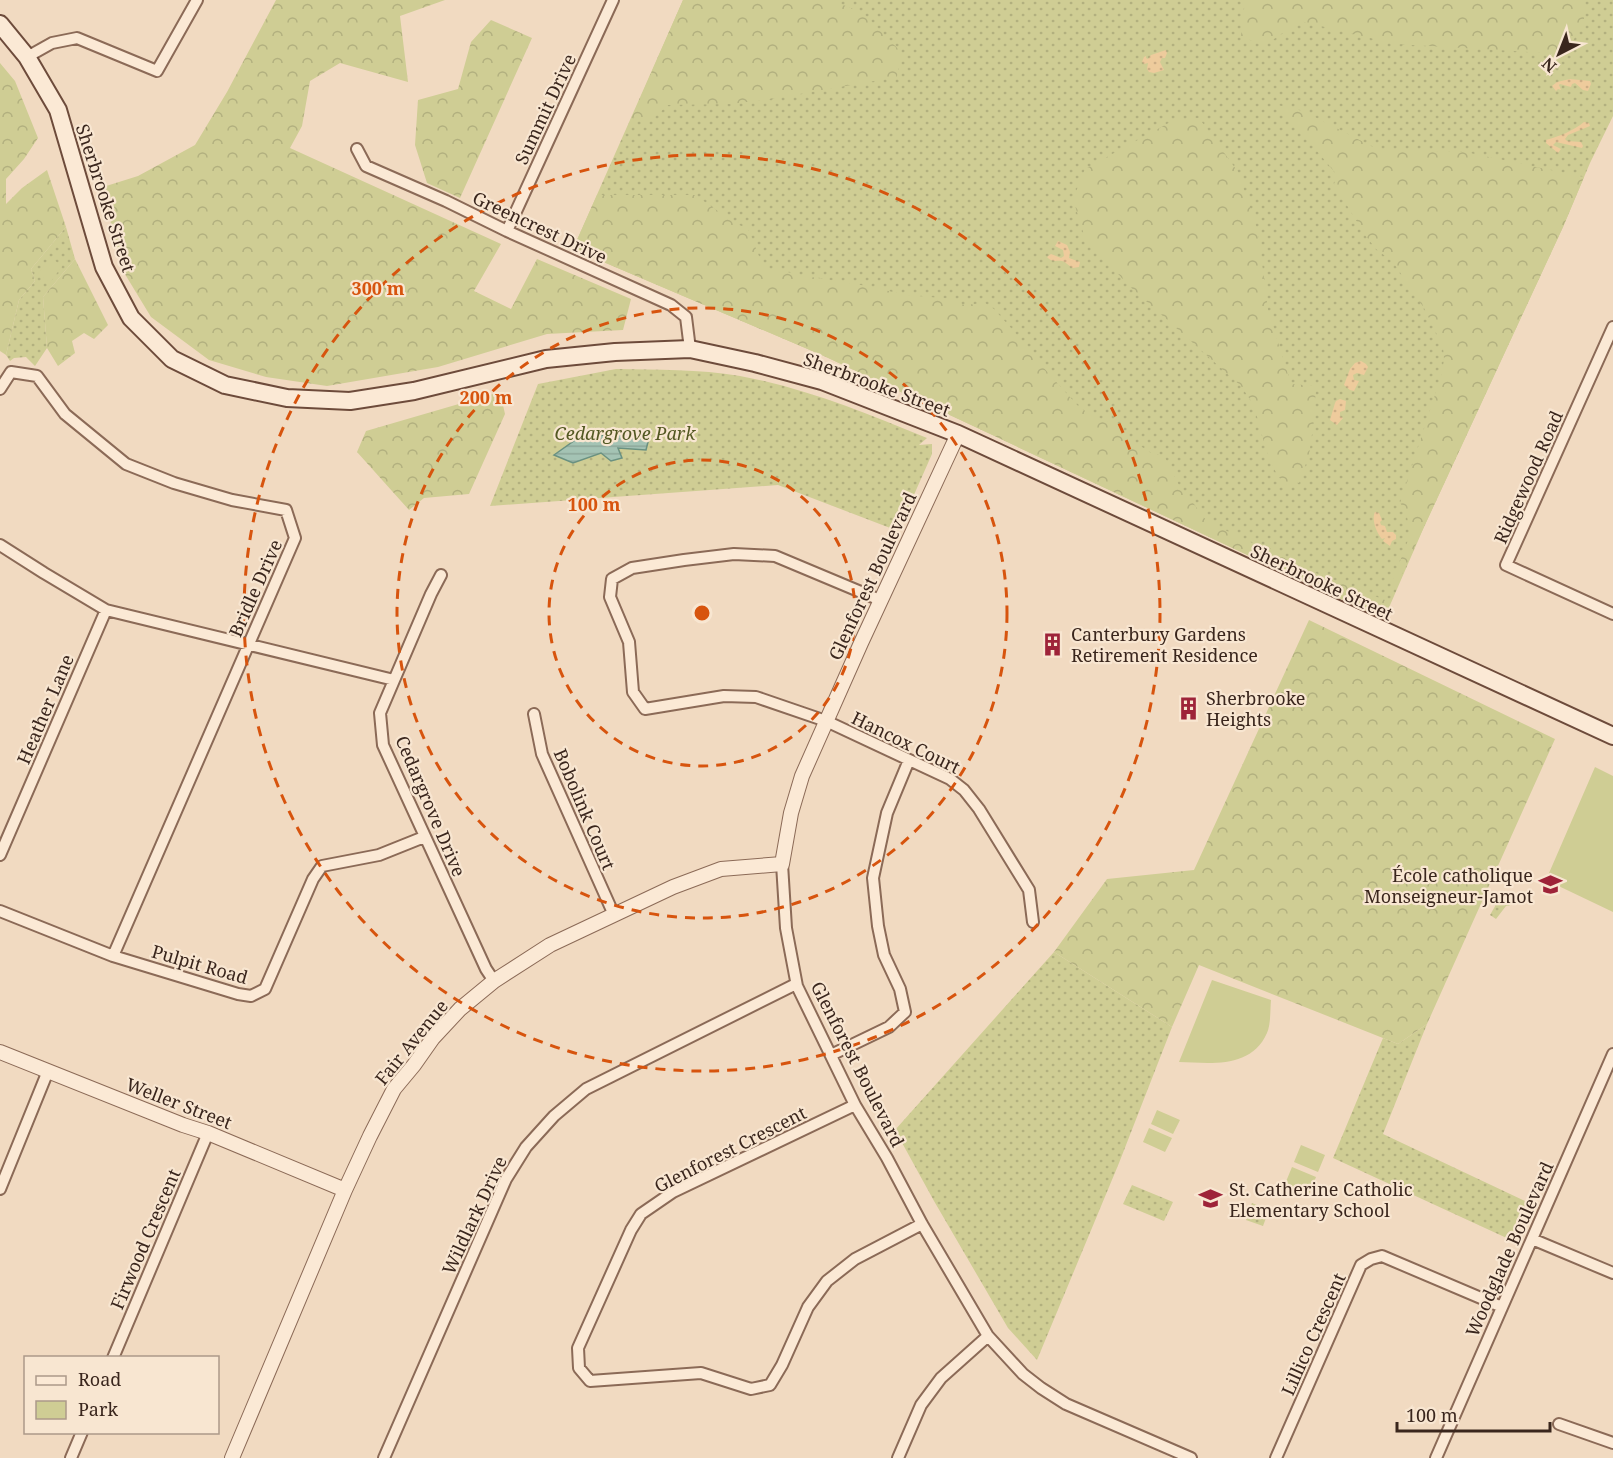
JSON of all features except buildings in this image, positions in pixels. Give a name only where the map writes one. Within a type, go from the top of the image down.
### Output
[{"type":"main road","name":"Sherbrooke Street","points":[[0,24],[27,57],[58,110],[104,267],[131,318],[172,359],[225,385],[287,398],[350,401],[414,391],[546,360],[615,352],[690,349],[755,363],[822,381],[958,434],[1613,736]]},
{"type":"street","points":[[27,57],[52,44],[77,38],[157,70],[197,0]]},
{"type":"street","name":"Summit Drive","points":[[507,231],[613,0]]},
{"type":"street","name":"Greencrest Drive","points":[[357,149],[366,166],[671,305],[686,317],[690,349]]},
{"type":"street","name":"Ridgewood Road","points":[[1613,327],[1506,565],[1613,614]]},
{"type":"street","name":"Bridle Drive","points":[[0,389],[11,372],[37,376],[65,414],[126,464],[174,483],[232,500],[286,510],[295,538],[113,956]]},
{"type":"street","name":"Glenforest Boulevard","points":[[958,434],[880,600],[797,792],[782,864],[786,928],[796,984],[855,1104],[988,1336],[1023,1374],[1066,1404],[1191,1458]]},
{"type":"street","points":[[0,545],[106,610],[394,680]]},
{"type":"street","name":"Hancox Court","points":[[880,600],[775,556],[734,554],[632,568],[612,579],[610,597],[628,642],[633,692],[645,709],[724,696],[756,697],[826,721],[950,779],[964,790],[979,809],[1029,890],[1032,922]]},
{"type":"street","name":"Cedargrove Drive","points":[[441,575],[380,713],[383,745],[486,969],[494,981]]},
{"type":"street","name":"Heather Lane","points":[[0,855],[106,610]]},
{"type":"street","name":"Bobolink Court","points":[[534,714],[542,754],[614,915]]},
{"type":"street","points":[[831,1055],[889,1027],[905,1012],[900,989],[884,955],[878,926],[873,878],[886,813],[909,760]]},
{"type":"street","name":"Pulpit Road","points":[[0,911],[113,956],[237,994],[251,996],[265,989],[313,879],[322,866],[379,855],[424,837]]},
{"type":"street","name":"Fair Avenue","points":[[232,1458],[370,1136],[393,1089],[433,1038],[460,1009],[494,981],[550,945],[673,887],[722,869],[782,864]]},
{"type":"street","name":"Wildlark Drive","points":[[384,1458],[506,1179],[526,1147],[554,1116],[586,1089],[796,984]]},
{"type":"street","name":"Weller Street","points":[[0,1052],[183,1125],[208,1132],[345,1190]]},
{"type":"street","name":"Woodglade Boulevard","points":[[1436,1458],[1613,1054]]},
{"type":"street","points":[[0,1189],[48,1071]]},
{"type":"street","name":"Glenforest Crescent","points":[[855,1104],[673,1192],[641,1214],[631,1230],[578,1348],[579,1368],[590,1381],[701,1373],[751,1389],[770,1385],[782,1365],[808,1307],[827,1281],[855,1259],[922,1224]]},
{"type":"street","name":"Firwood Crescent","points":[[114,1356],[208,1132]]},
{"type":"street","points":[[1532,1239],[1613,1273]]},
{"type":"street","name":"Lillico Crescent","points":[[1276,1458],[1361,1265],[1371,1258],[1382,1256],[1502,1307]]},
{"type":"street","points":[[898,1458],[921,1405],[941,1378],[988,1336]]},
{"type":"street","points":[[1558,1424],[1613,1443]]},
{"type":"street","points":[[71,1458],[81,1434]]},
{"type":"green space","points":[[276,0],[445,0],[400,16],[408,82],[340,63],[310,81],[302,126],[290,148],[501,244],[474,291],[511,309],[537,259],[631,299],[623,330],[547,334],[438,367],[327,386],[266,377],[209,360],[151,317],[120,266],[103,187],[138,176],[195,145],[227,92]]},
{"type":"green space","points":[[683,0],[1613,0],[1613,116],[1384,619],[824,356],[573,249]]},
{"type":"green space","points":[[683,0],[831,0],[863,13],[901,52],[897,77],[731,104],[668,105],[649,122],[632,117]]},
{"type":"green space","points":[[1245,0],[1584,0],[1584,24],[1564,54],[1395,44],[1300,21],[1264,46],[1241,36]]},
{"type":"green space","points":[[491,20],[532,38],[460,198],[427,183],[415,145],[418,100],[458,89],[471,42]]},
{"type":"green space","points":[[0,63],[15,81],[38,138],[24,159],[6,179],[6,204],[22,188],[47,170],[66,227],[31,269],[35,281],[19,300],[6,355],[0,351]]},
{"type":"green space","points":[[1273,104],[1303,111],[1379,150],[1465,152],[1584,177],[1397,585],[1392,582],[1410,535],[1406,510],[1400,503],[1442,373],[1443,347],[1424,308],[1393,262],[1376,249],[1365,235],[1334,184],[1337,175],[1292,121]]},
{"type":"green space","points":[[1199,118],[1238,172],[1258,232],[1268,310],[1291,384],[1316,386],[1309,455],[1299,483],[1288,486],[1276,472],[1266,450],[1254,407],[1241,386],[1127,284],[1084,235],[1073,199],[1085,169],[1174,120]]},
{"type":"green space","points":[[597,195],[695,195],[735,223],[748,229],[759,256],[765,266],[770,269],[906,295],[953,299],[964,305],[985,303],[994,309],[1079,407],[1091,415],[1115,424],[1126,436],[1151,453],[1164,456],[1182,491],[1210,523],[1261,547],[1269,548],[1295,565],[1390,602],[1384,619],[824,356],[573,249]]},
{"type":"green space","points":[[66,227],[75,259],[43,297],[47,348],[35,366],[26,357],[14,358],[10,361],[6,355],[19,300],[35,281],[31,269]]},
{"type":"green space","points":[[50,257],[62,266],[50,283],[38,274]]},
{"type":"green space","points":[[75,259],[108,325],[94,339],[84,333],[72,341],[75,353],[58,366],[47,348],[43,297]]},
{"type":"green space","name":"Cedargrove Park","points":[[616,369],[709,372],[740,376],[788,387],[927,438],[919,445],[932,444],[932,454],[898,531],[778,485],[490,506],[538,384]]},
{"type":"green space","points":[[500,392],[505,414],[469,494],[424,498],[409,510],[357,452],[366,431]]},
{"type":"green space","points":[[1309,620],[1555,739],[1427,1024],[1398,1044],[1199,965],[1172,1027],[1054,952],[1107,879],[1194,870]]},
{"type":"green space","points":[[1595,767],[1613,776],[1613,912],[1546,880]]},
{"type":"green space","points":[[1502,894],[1511,896],[1513,903],[1506,906],[1496,919],[1490,915]]},
{"type":"green space","points":[[1054,952],[1172,1027],[1119,1163],[1037,1360],[1008,1328],[895,1130]]},
{"type":"green space","points":[[1212,980],[1271,1000],[1267,1033],[1260,1045],[1241,1058],[1217,1063],[1179,1062]]},
{"type":"green space","points":[[1427,1024],[1383,1134],[1527,1202],[1511,1240],[1333,1158],[1383,1038],[1398,1044]]},
{"type":"green space","points":[[1157,1110],[1180,1120],[1173,1134],[1151,1124]]},
{"type":"green space","points":[[1149,1128],[1172,1138],[1165,1152],[1143,1142]]},
{"type":"green space","points":[[1301,1145],[1325,1155],[1318,1172],[1294,1162]]},
{"type":"green space","points":[[1292,1167],[1316,1177],[1309,1194],[1285,1184]]},
{"type":"green space","points":[[1132,1185],[1173,1202],[1164,1221],[1123,1204]]},
{"type":"green space","points":[[1252,1203],[1269,1210],[1263,1226],[1246,1220]]},
{"type":"sand","points":[[1166,50],[1165,58],[1162,58],[1160,62],[1164,70],[1149,72],[1148,63],[1142,62],[1144,57],[1148,59],[1151,55]]},
{"type":"sand","points":[[1570,79],[1590,81],[1588,91],[1575,83],[1571,87],[1560,84],[1561,90],[1556,91],[1552,86],[1557,82]]},
{"type":"sand","points":[[1584,122],[1589,123],[1590,126],[1568,135],[1565,139],[1581,142],[1582,148],[1556,142],[1553,145],[1561,149],[1558,153],[1546,143],[1546,140],[1566,133]]},
{"type":"sand","points":[[1058,241],[1067,245],[1070,252],[1069,258],[1080,262],[1079,267],[1073,268],[1047,257],[1051,254],[1061,258],[1064,256],[1063,250],[1055,246]]},
{"type":"sand","points":[[1361,361],[1368,367],[1364,375],[1357,373],[1353,375],[1354,380],[1359,381],[1354,391],[1350,390],[1344,385],[1350,369],[1355,363]]},
{"type":"sand","points":[[1340,399],[1346,401],[1345,410],[1340,412],[1343,418],[1337,425],[1330,420],[1335,403]]},
{"type":"sand","points":[[1375,512],[1379,513],[1382,520],[1381,525],[1385,526],[1387,532],[1393,532],[1396,535],[1396,539],[1390,546],[1383,541],[1385,538],[1382,539],[1377,530],[1374,522]]},
{"type":"shaded area","points":[[651,430],[646,450],[618,448],[622,458],[611,461],[601,453],[573,463],[554,455],[578,438]]},
{"type":"place","name":"Canterbury Gardens Retirement Residence","points":[[1053,644]]},
{"type":"place","name":"Sherbrooke Heights","points":[[1188,708]]},
{"type":"place","name":"École catholique Monseigneur-Jamot","points":[[1551,885]]},
{"type":"place","name":"St. Catherine Catholic Elementary School","points":[[1211,1199]]}]
